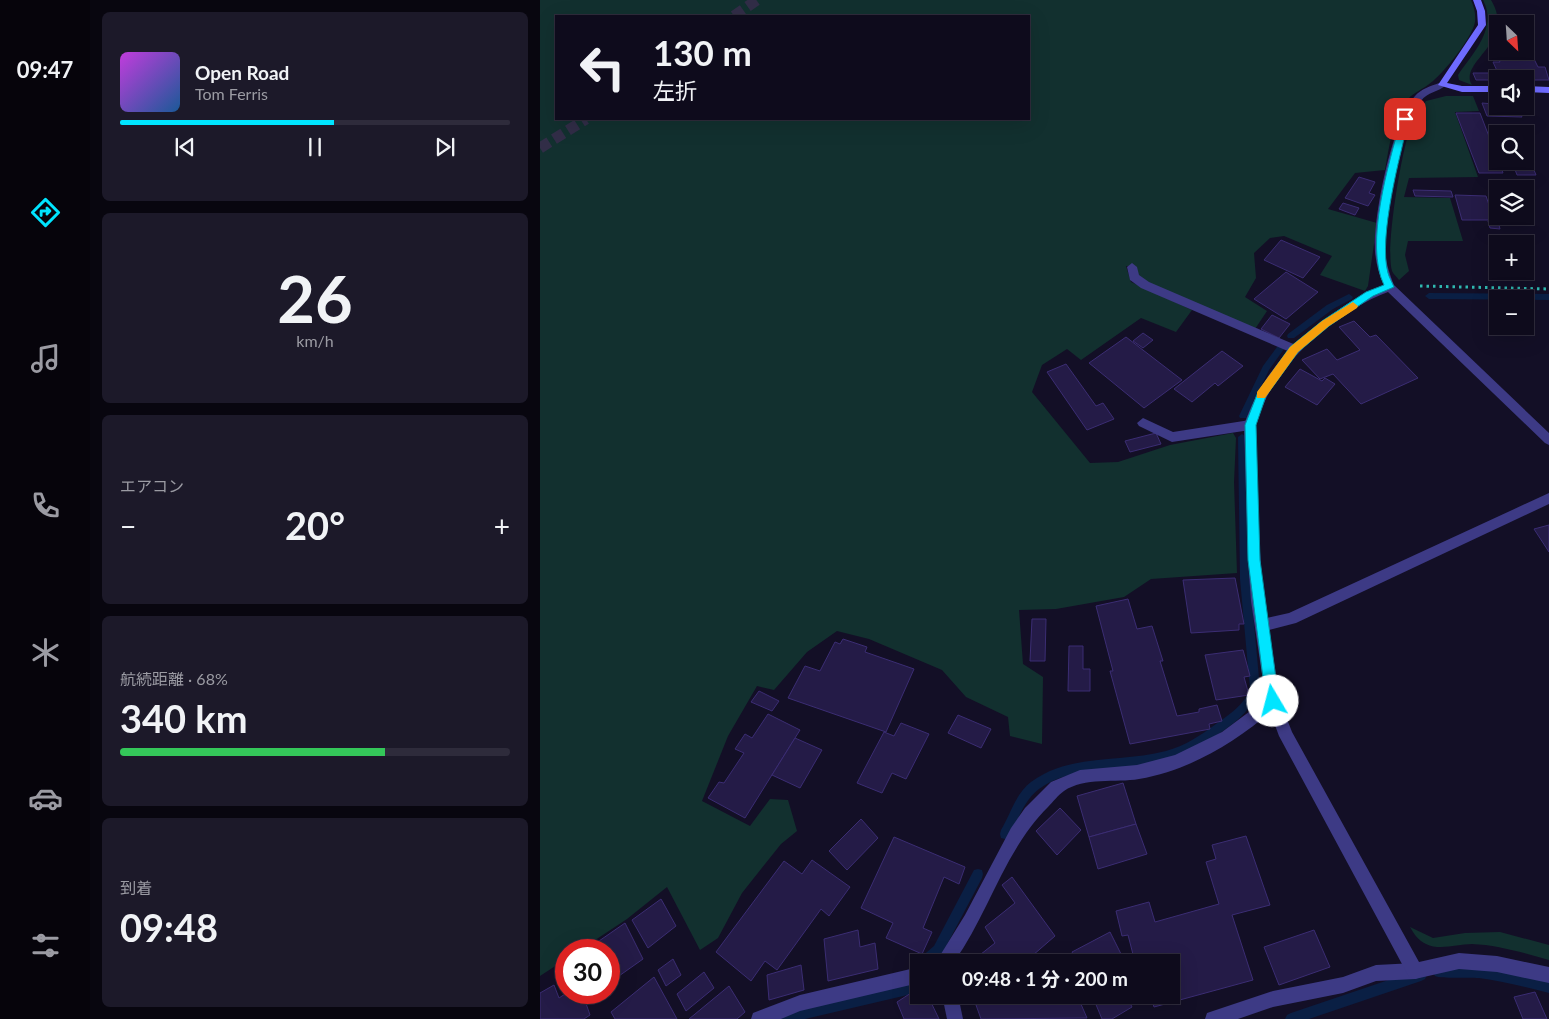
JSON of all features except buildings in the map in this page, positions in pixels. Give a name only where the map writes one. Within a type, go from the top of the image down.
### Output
[{"type":"main road","points":[[1477,0],[1481,11],[1482,25],[1442,85],[1462,89],[1489,89]]},
{"type":"main road","points":[[1534,89],[1549,90]]},
{"type":"street","points":[[1442,85],[1419,97],[1405,119],[1391,174],[1380,248],[1383,272],[1390,287],[1549,440]]},
{"type":"street","points":[[1132,267],[1134,277],[1144,285],[1294,349]]},
{"type":"street","points":[[1390,287],[1369,294],[1325,323],[1294,349],[1262,394],[1250,425],[1254,560],[1273,701],[1286,736],[1415,971]]},
{"type":"street","points":[[1143,423],[1172,437],[1250,425]]},
{"type":"street","points":[[1262,626],[1291,619],[1549,498]]},
{"type":"street","points":[[951,954],[958,946],[976,914],[1012,838],[1029,814],[1062,784],[1094,776],[1138,772],[1184,760],[1212,747],[1250,722],[1273,701]]},
{"type":"street","points":[[1213,1019],[1273,999],[1343,986],[1376,973],[1415,971],[1460,962],[1497,964],[1549,975]]},
{"type":"street","points":[[759,1019],[800,1003],[910,977]]},
{"type":"street","points":[[953,1004],[955,1019]]},
{"type":"path","points":[[1390,287],[1549,289]]},
{"type":"green space","points":[[540,0],[1471,0],[1475,22],[1469,37],[1438,76],[1404,104],[1394,127],[1385,170],[1355,173],[1328,209],[1377,223],[1368,286],[1365,291],[1320,275],[1332,256],[1284,236],[1270,238],[1254,253],[1256,278],[1245,297],[1267,311],[1255,329],[1147,283],[1138,276],[1135,266],[1126,266],[1131,282],[1192,310],[1176,332],[1141,318],[1081,360],[1067,349],[1042,365],[1032,392],[1090,463],[1118,462],[1170,445],[1233,433],[1236,438],[1234,482],[1237,573],[1151,579],[1124,597],[1056,609],[1019,610],[1023,664],[1043,677],[1042,744],[1010,736],[1008,717],[966,697],[942,670],[869,639],[837,631],[807,652],[774,690],[757,686],[728,736],[702,801],[750,826],[770,799],[788,800],[797,831],[781,844],[742,893],[718,938],[700,950],[667,887],[627,919],[597,939],[555,939],[555,966],[540,976]]},
{"type":"green space","points":[[1483,0],[1491,0],[1497,15],[1489,15],[1489,45],[1473,68],[1470,76],[1472,85],[1459,80],[1458,75],[1482,40],[1488,20]]},
{"type":"green space","points":[[1446,96],[1473,96],[1479,111],[1455,112],[1478,177],[1409,178],[1404,197],[1450,198],[1463,241],[1408,241],[1405,255],[1409,271],[1399,280],[1392,271],[1390,259],[1391,242],[1399,174],[1408,135],[1415,117],[1426,101]]},
{"type":"green space","points":[[1410,927],[1433,938],[1465,933],[1500,932],[1549,945],[1549,960],[1491,946],[1466,944],[1443,947],[1431,946],[1418,939]]},
{"type":"waterway","points":[[1429,296],[1549,297]]},
{"type":"waterway","points":[[1291,336],[1330,307],[1349,297]]},
{"type":"waterway","points":[[1243,416],[1266,368],[1280,349]]},
{"type":"waterway","points":[[1005,834],[1022,801],[1030,790],[1048,777],[1081,767],[1150,760],[1174,753],[1196,743],[1238,714],[1253,695],[1255,689],[1245,579],[1242,437]]},
{"type":"waterway","points":[[933,954],[938,950],[978,874]]},
{"type":"waterway","points":[[1439,972],[1481,972],[1549,987]]},
{"type":"waterway","points":[[1291,1019],[1421,975]]},
{"type":"waterway","points":[[788,1019],[801,1014],[910,988]]},
{"type":"tunnel","points":[[735,15],[757,0]]},
{"type":"tunnel","points":[[540,148],[584,120]]},
{"type":"slow traffic","points":[[1261,395],[1277,370],[1294,349],[1325,323],[1353,306]]},
{"type":"route","points":[[1273,701],[1258,601],[1254,560],[1250,425],[1262,394],[1277,370],[1294,349],[1325,323],[1369,294],[1390,287],[1383,272],[1380,248],[1391,174],[1405,119]]}]
